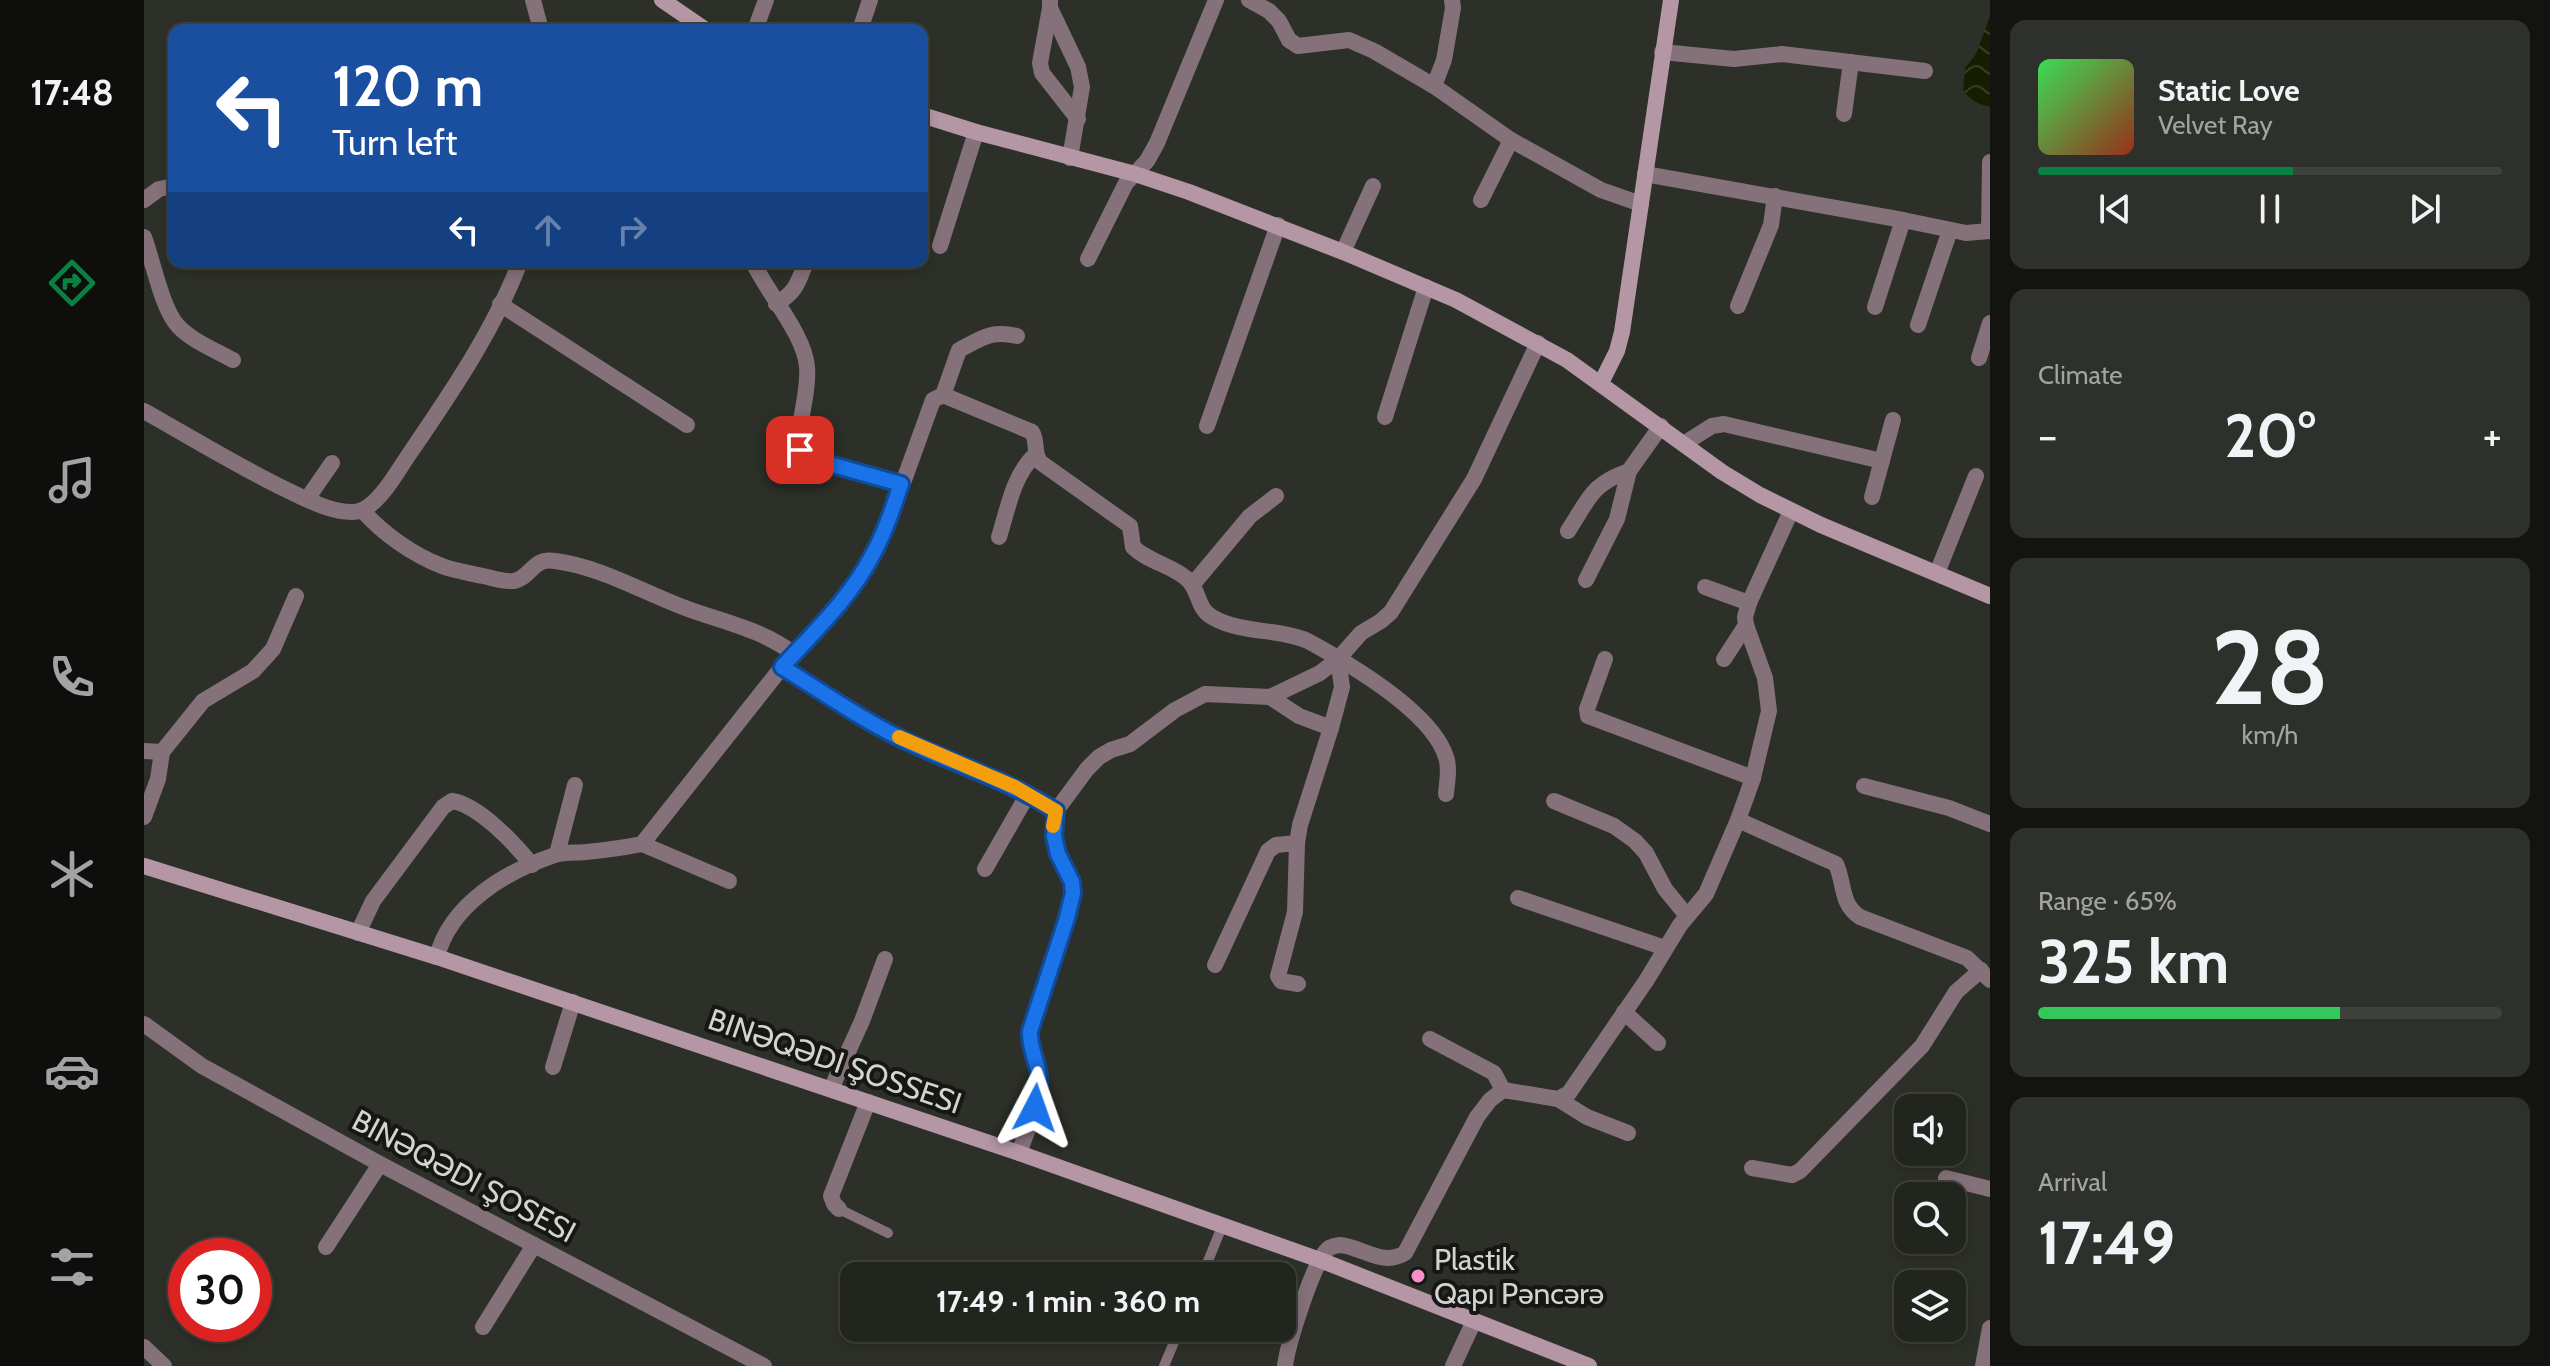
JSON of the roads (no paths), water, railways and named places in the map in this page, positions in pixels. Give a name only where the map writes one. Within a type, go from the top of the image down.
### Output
[{"type":"street","points":[[533,0],[539,24]]},
{"type":"street","points":[[662,0],[697,24]]},
{"type":"street","points":[[757,24],[766,0]]},
{"type":"street","points":[[862,24],[870,0]]},
{"type":"street","points":[[1088,259],[1120,194],[1147,161],[1157,143],[1216,0]]},
{"type":"street","points":[[1249,0],[1269,11],[1279,21],[1289,40],[1298,46],[1349,40],[1434,86],[1511,140],[1601,190],[1641,204]]},
{"type":"street","points":[[1434,86],[1444,60],[1452,0]]},
{"type":"street","points":[[1601,383],[1617,351],[1622,332],[1671,0]]},
{"type":"street","points":[[1050,4],[1078,67],[1082,87],[1070,158]]},
{"type":"street","points":[[1050,4],[1040,63],[1042,73],[1078,119]]},
{"type":"street","points":[[1662,52],[1722,58],[1782,54],[1925,71]]},
{"type":"street","points":[[1844,114],[1851,62]]},
{"type":"street","points":[[928,117],[1189,192],[1278,225],[1426,287],[1538,343],[1601,383],[1722,472],[1791,511],[1990,596]]},
{"type":"street","points":[[940,246],[976,132]]},
{"type":"street","points":[[1481,200],[1511,140]]},
{"type":"street","points":[[1645,174],[1966,233],[1989,231],[1990,162]]},
{"type":"street","points":[[1343,252],[1373,186]]},
{"type":"street","points":[[144,200],[159,189],[168,187]]},
{"type":"street","points":[[1738,306],[1771,225],[1775,196]]},
{"type":"street","points":[[1875,307],[1903,220]]},
{"type":"street","points":[[1207,426],[1278,225]]},
{"type":"street","points":[[1918,325],[1950,230]]},
{"type":"street","points":[[144,237],[169,313],[178,327],[233,360]]},
{"type":"street","points":[[144,411],[252,473],[307,499],[334,509],[362,510],[372,504],[388,484],[437,415],[517,268]]},
{"type":"street","points":[[756,268],[799,338],[807,366],[797,442],[800,450],[822,462],[901,484]]},
{"type":"street","points":[[776,304],[790,296],[797,287],[804,268]]},
{"type":"street","points":[[1385,417],[1426,287]]},
{"type":"street","points":[[500,304],[687,425]]},
{"type":"street","points":[[1979,358],[1990,323]]},
{"type":"street","points":[[642,844],[782,667],[858,578],[891,516],[933,400],[943,395],[959,350],[991,334],[1017,336]]},
{"type":"street","points":[[1019,1153],[1039,1088],[1039,1074],[1029,1042],[1030,1031],[1073,893],[1072,882],[1058,854],[1054,836],[1056,811],[1099,757],[1144,736],[1185,705],[1205,694],[1270,697],[1320,673],[1338,659],[1361,633],[1391,612],[1474,479],[1538,343]]},
{"type":"street","points":[[943,395],[1005,418],[1032,432],[1036,439],[1035,455],[1024,465],[999,537]]},
{"type":"street","points":[[1872,497],[1893,420]]},
{"type":"street","points":[[1685,443],[1712,426],[1724,424],[1882,461]]},
{"type":"street","points":[[1586,580],[1617,519],[1629,471],[1661,426]]},
{"type":"street","points":[[1035,455],[1048,469],[1130,526],[1131,542],[1136,551],[1185,576],[1193,584],[1199,604],[1213,618],[1234,626],[1292,634],[1319,647],[1408,706],[1423,719],[1446,756],[1446,794]]},
{"type":"street","points":[[307,499],[332,463]]},
{"type":"street","points":[[1568,531],[1599,484],[1629,471]]},
{"type":"street","points":[[1937,573],[1976,476]]},
{"type":"street","points":[[1193,584],[1250,516],[1276,496]]},
{"type":"street","points":[[362,510],[374,523],[424,558],[444,567],[503,581],[516,581],[533,566],[554,560],[594,570],[687,609],[768,637],[794,654]]},
{"type":"street","points":[[1558,1099],[1569,1093],[1687,916],[1706,894],[1738,820],[1753,778],[1769,711],[1765,678],[1745,617],[1791,511]]},
{"type":"street","points":[[1705,587],[1749,603]]},
{"type":"street","points":[[144,817],[158,779],[162,752],[203,701],[253,671],[273,649],[296,596]]},
{"type":"street","points":[[1724,659],[1746,625]]},
{"type":"street","points":[[1298,984],[1281,981],[1278,976],[1295,912],[1300,825],[1342,687],[1338,659]]},
{"type":"street","points":[[1605,659],[1587,709],[1588,716],[1753,778]]},
{"type":"street","points":[[782,667],[908,742],[997,779],[1056,811]]},
{"type":"street","points":[[1270,697],[1299,716],[1331,728]]},
{"type":"street","points":[[144,751],[162,752]]},
{"type":"street","points":[[557,854],[575,785]]},
{"type":"street","points":[[1864,786],[1949,808],[1990,824]]},
{"type":"street","points":[[985,869],[1028,794]]},
{"type":"street","points":[[358,933],[373,901],[443,807],[452,801],[463,802],[503,833],[532,865]]},
{"type":"street","points":[[1554,801],[1614,826],[1635,841],[1646,853],[1665,889],[1687,916]]},
{"type":"street","points":[[1738,820],[1836,864],[1844,901],[1860,917],[1957,953],[1986,975],[1956,992],[1922,1046],[1800,1171],[1792,1175],[1752,1168]]},
{"type":"street","points":[[1215,965],[1268,851],[1276,845],[1297,843]]},
{"type":"street","points":[[437,957],[440,942],[478,896],[494,883],[557,854],[642,844],[729,881]]},
{"type":"street","name":"BINƏQƏDI ŞOSSESI","points":[[144,866],[437,957],[1019,1153],[1320,1260],[1589,1366]]},
{"type":"street","points":[[1518,898],[1665,948]]},
{"type":"street","points":[[831,1089],[862,1021],[885,959]]},
{"type":"street","points":[[553,1067],[573,1002]]},
{"type":"street","points":[[1624,1012],[1658,1043]]},
{"type":"street","name":"BINƏQƏDI ŞOSESI","points":[[144,1024],[202,1066],[380,1164],[764,1366]]},
{"type":"street","points":[[1430,1039],[1494,1073],[1503,1090]]},
{"type":"street","points":[[1285,1366],[1290,1339],[1320,1260],[1328,1248],[1338,1245],[1385,1259],[1405,1253],[1477,1117],[1490,1100],[1503,1090],[1558,1099],[1579,1113],[1628,1133]]},
{"type":"street","points":[[839,1209],[831,1196],[868,1102]]},
{"type":"street","points":[[326,1247],[380,1164]]},
{"type":"street","points":[[1946,1178],[1990,1189]]},
{"type":"street","points":[[483,1327],[534,1245]]},
{"type":"street","points":[[1453,1366],[1474,1321]]},
{"type":"street","points":[[1983,1366],[1990,1328]]},
{"type":"street","points":[[144,1347],[164,1366]]},
{"type":"lane","points":[[839,1209],[888,1233]]},
{"type":"lane","points":[[1208,1262],[1223,1224]]},
{"type":"lane","points":[[1164,1366],[1174,1342]]},
{"type":"water","points":[[1990,16],[1990,107],[1975,101],[1963,90],[1965,68],[1976,54]]},
{"type":"place","name":"Plastik Qapı Pəncərə","points":[[1418,1276]]}]
